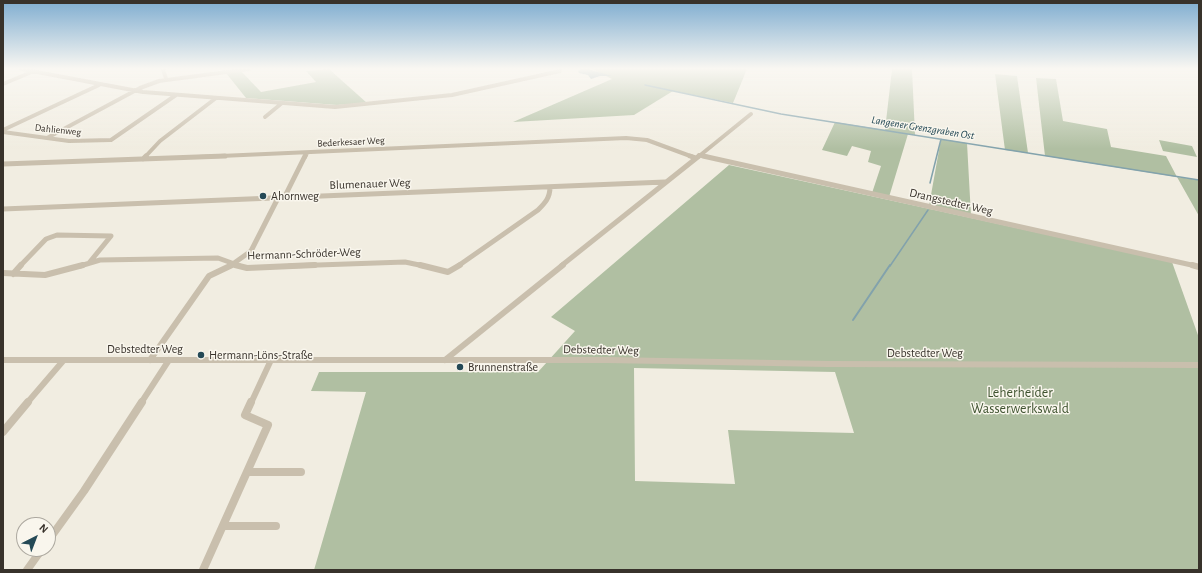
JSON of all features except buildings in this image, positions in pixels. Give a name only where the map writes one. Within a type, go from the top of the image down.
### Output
[{"type":"street","points":[[3,131],[75,96]]},
{"type":"street","points":[[47,138],[126,96]]},
{"type":"street","name":"Dahlienweg","points":[[3,131],[79,142],[111,140],[175,96]]},
{"type":"street","points":[[186,96],[343,107],[444,96]]},
{"type":"street","points":[[144,160],[160,141],[216,98]]},
{"type":"street","points":[[265,118],[282,103]]},
{"type":"street","points":[[444,360],[751,114]]},
{"type":"street","name":"Bederkesaer Weg","points":[[3,164],[144,160],[626,138],[647,140],[697,156]]},
{"type":"street","points":[[150,360],[209,276],[233,265],[251,251],[307,153]]},
{"type":"street","name":"Drangstedter Weg","points":[[697,156],[1199,267]]},
{"type":"street","name":"Blumenauer Weg","points":[[4,210],[666,182]]},
{"type":"street","name":"Hermann-Schröder-Weg","points":[[3,273],[45,275],[69,270],[100,260],[218,258],[233,265],[246,268],[405,262],[443,272],[452,271],[538,210],[546,202],[550,195],[550,187]]},
{"type":"street","points":[[13,274],[49,238],[57,236],[109,235],[110,236],[89,263]]},
{"type":"street","name":"Debstedter Weg","points":[[3,360],[608,360],[828,364],[1199,365]]},
{"type":"street","points":[[3,432],[63,360]]},
{"type":"street","points":[[56,530],[84,491],[169,360]]},
{"type":"street","points":[[203,570],[268,425],[245,415],[271,360]]},
{"type":"street","points":[[247,472],[301,472]]},
{"type":"street","points":[[223,526],[276,526]]},
{"type":"street","points":[[27,570],[36,557]]},
{"type":"green space","points":[[244,96],[359,96],[367,103],[337,105],[246,98]]},
{"type":"green space","points":[[573,96],[665,96],[634,115],[513,122]]},
{"type":"green space","points":[[697,96],[736,96],[733,103]]},
{"type":"green space","points":[[889,96],[913,96],[915,135],[908,134],[889,197],[872,193],[881,166],[868,162],[871,151],[852,146],[847,156],[822,150],[835,122],[885,130]]},
{"type":"green space","points":[[998,96],[1020,96],[1028,153],[1005,150]]},
{"type":"green space","points":[[1038,96],[1059,96],[1063,121],[1107,129],[1111,147],[1166,156],[1177,177],[1045,156]]},
{"type":"green space","points":[[941,139],[967,143],[971,216],[929,206]]},
{"type":"green space","points":[[1159,140],[1192,146],[1197,157],[1163,151]]},
{"type":"green space","name":"Leherheider Wasserwerkswald","points":[[729,165],[1172,262],[1199,338],[1199,570],[314,570],[366,392],[311,391],[319,372],[538,372],[575,331],[551,317]],"holes":[[[634,368],[835,372],[854,433],[728,430],[735,484],[635,481]]]},
{"type":"green space","points":[[1177,177],[1199,180],[1199,216]]},
{"type":"waterway","name":"Langener Grenzgraben Ost","points":[[695,96],[781,114],[941,139]]},
{"type":"waterway","points":[[930,183],[941,139]]},
{"type":"waterway","name":"Langener Grenzgraben Ost","points":[[941,139],[1199,180]]},
{"type":"waterway","points":[[890,266],[928,210]]},
{"type":"waterway","points":[[853,320],[890,265]]},
{"type":"place","name":"Ahornweg","points":[[263,196]]},
{"type":"place","name":"Hermann-Löns-Straße","points":[[201,355]]},
{"type":"place","name":"Brunnenstraße","points":[[460,367]]}]
